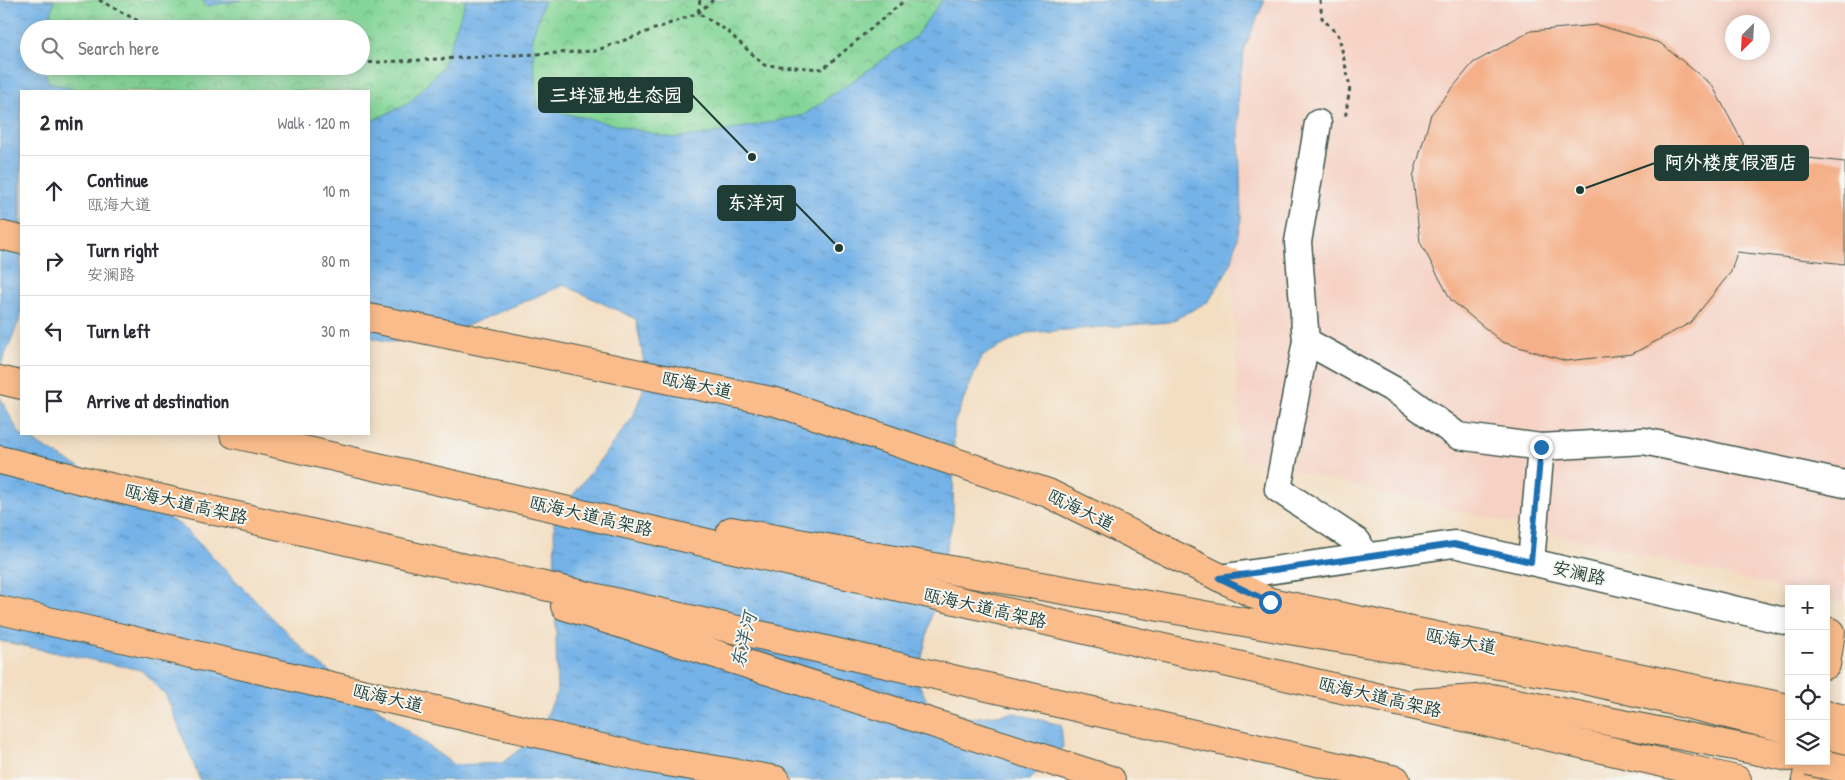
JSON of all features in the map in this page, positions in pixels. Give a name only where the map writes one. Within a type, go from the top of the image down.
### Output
[{"type":"main road","points":[[0,235],[20,240]]},
{"type":"main road","name":"瓯海大道","points":[[370,318],[776,402],[1048,493],[1134,537],[1270,602],[1785,707]]},
{"type":"main road","points":[[0,380],[20,384]]},
{"type":"main road","name":"瓯海大道高架路","points":[[238,435],[1737,780]]},
{"type":"main road","name":"瓯海大道高架路","points":[[0,460],[1396,780]]},
{"type":"main road","points":[[396,472],[1274,628],[1577,678],[1785,727]]},
{"type":"main road","points":[[385,549],[1111,780]]},
{"type":"main road","name":"瓯海大道","points":[[0,610],[650,759],[776,780]]},
{"type":"main road","points":[[1830,649],[1834,633]]},
{"type":"main road","points":[[1406,704],[1491,698],[1785,757]]},
{"type":"main road","points":[[1830,716],[1845,719]]},
{"type":"main road","points":[[1830,739],[1845,742]]},
{"type":"main road","points":[[1806,780],[1808,765]]},
{"type":"main road","points":[[1827,765],[1845,769]]},
{"type":"main road","points":[[1344,768],[1376,780]]},
{"type":"street","points":[[1318,123],[1298,242],[1306,341],[1278,489],[1358,542],[1365,556]]},
{"type":"street","points":[[1306,341],[1398,392],[1458,436],[1541,447],[1644,441],[1845,484]]},
{"type":"street","points":[[1531,562],[1541,447]]},
{"type":"street","name":"安澜路","points":[[1219,578],[1454,544],[1785,621]]},
{"type":"path","points":[[99,0],[136,20]]},
{"type":"path","points":[[698,13],[700,0]]},
{"type":"path","points":[[370,63],[596,51],[698,13],[713,0]]},
{"type":"path","points":[[698,13],[726,30],[764,65],[823,69],[905,0]]},
{"type":"shaded area","points":[[1265,0],[1845,0],[1845,603],[1830,600],[1830,585],[1785,585],[1785,589],[1240,458],[1232,262],[1241,219],[1238,89],[1245,47]]},
{"type":"green space","points":[[0,0],[1255,0],[1005,328],[370,194],[370,90],[21,90]]},
{"type":"water","points":[[0,0],[54,0],[50,20],[20,20],[20,75],[46,75],[48,82],[76,90],[20,90],[20,318],[0,367]]},
{"type":"water","points":[[203,0],[243,0],[206,6]]},
{"type":"water","points":[[466,0],[544,0],[532,38],[537,107],[672,138],[717,133],[804,115],[915,37],[942,0],[1265,0],[1245,47],[1238,89],[1241,219],[1232,262],[1209,301],[1170,322],[1027,333],[982,356],[954,423],[953,519],[917,680],[927,701],[947,711],[970,718],[1014,713],[1061,725],[1063,747],[1029,780],[200,780],[166,695],[141,670],[0,641],[0,397],[20,435],[182,526],[314,660],[454,765],[502,763],[538,735],[557,693],[554,520],[633,417],[647,379],[636,319],[564,285],[433,340],[390,342],[370,337],[370,122],[408,104],[442,68]]},
{"type":"building","points":[[1597,25],[1660,43],[1712,85],[1743,143],[1744,151],[1845,162],[1845,264],[1737,252],[1731,272],[1690,323],[1632,354],[1566,361],[1502,342],[1451,300],[1420,242],[1413,177],[1431,114],[1473,63],[1531,31]]},
{"type":"place","name":"三垟湿地生态园","points":[[752,157]]},
{"type":"place","name":"阿外楼度假酒店","points":[[1580,190]]},
{"type":"place","name":"东洋河","points":[[839,248]]},
{"type":"route","points":[[1270,602],[1219,578],[1454,544],[1531,562],[1541,447]]}]
